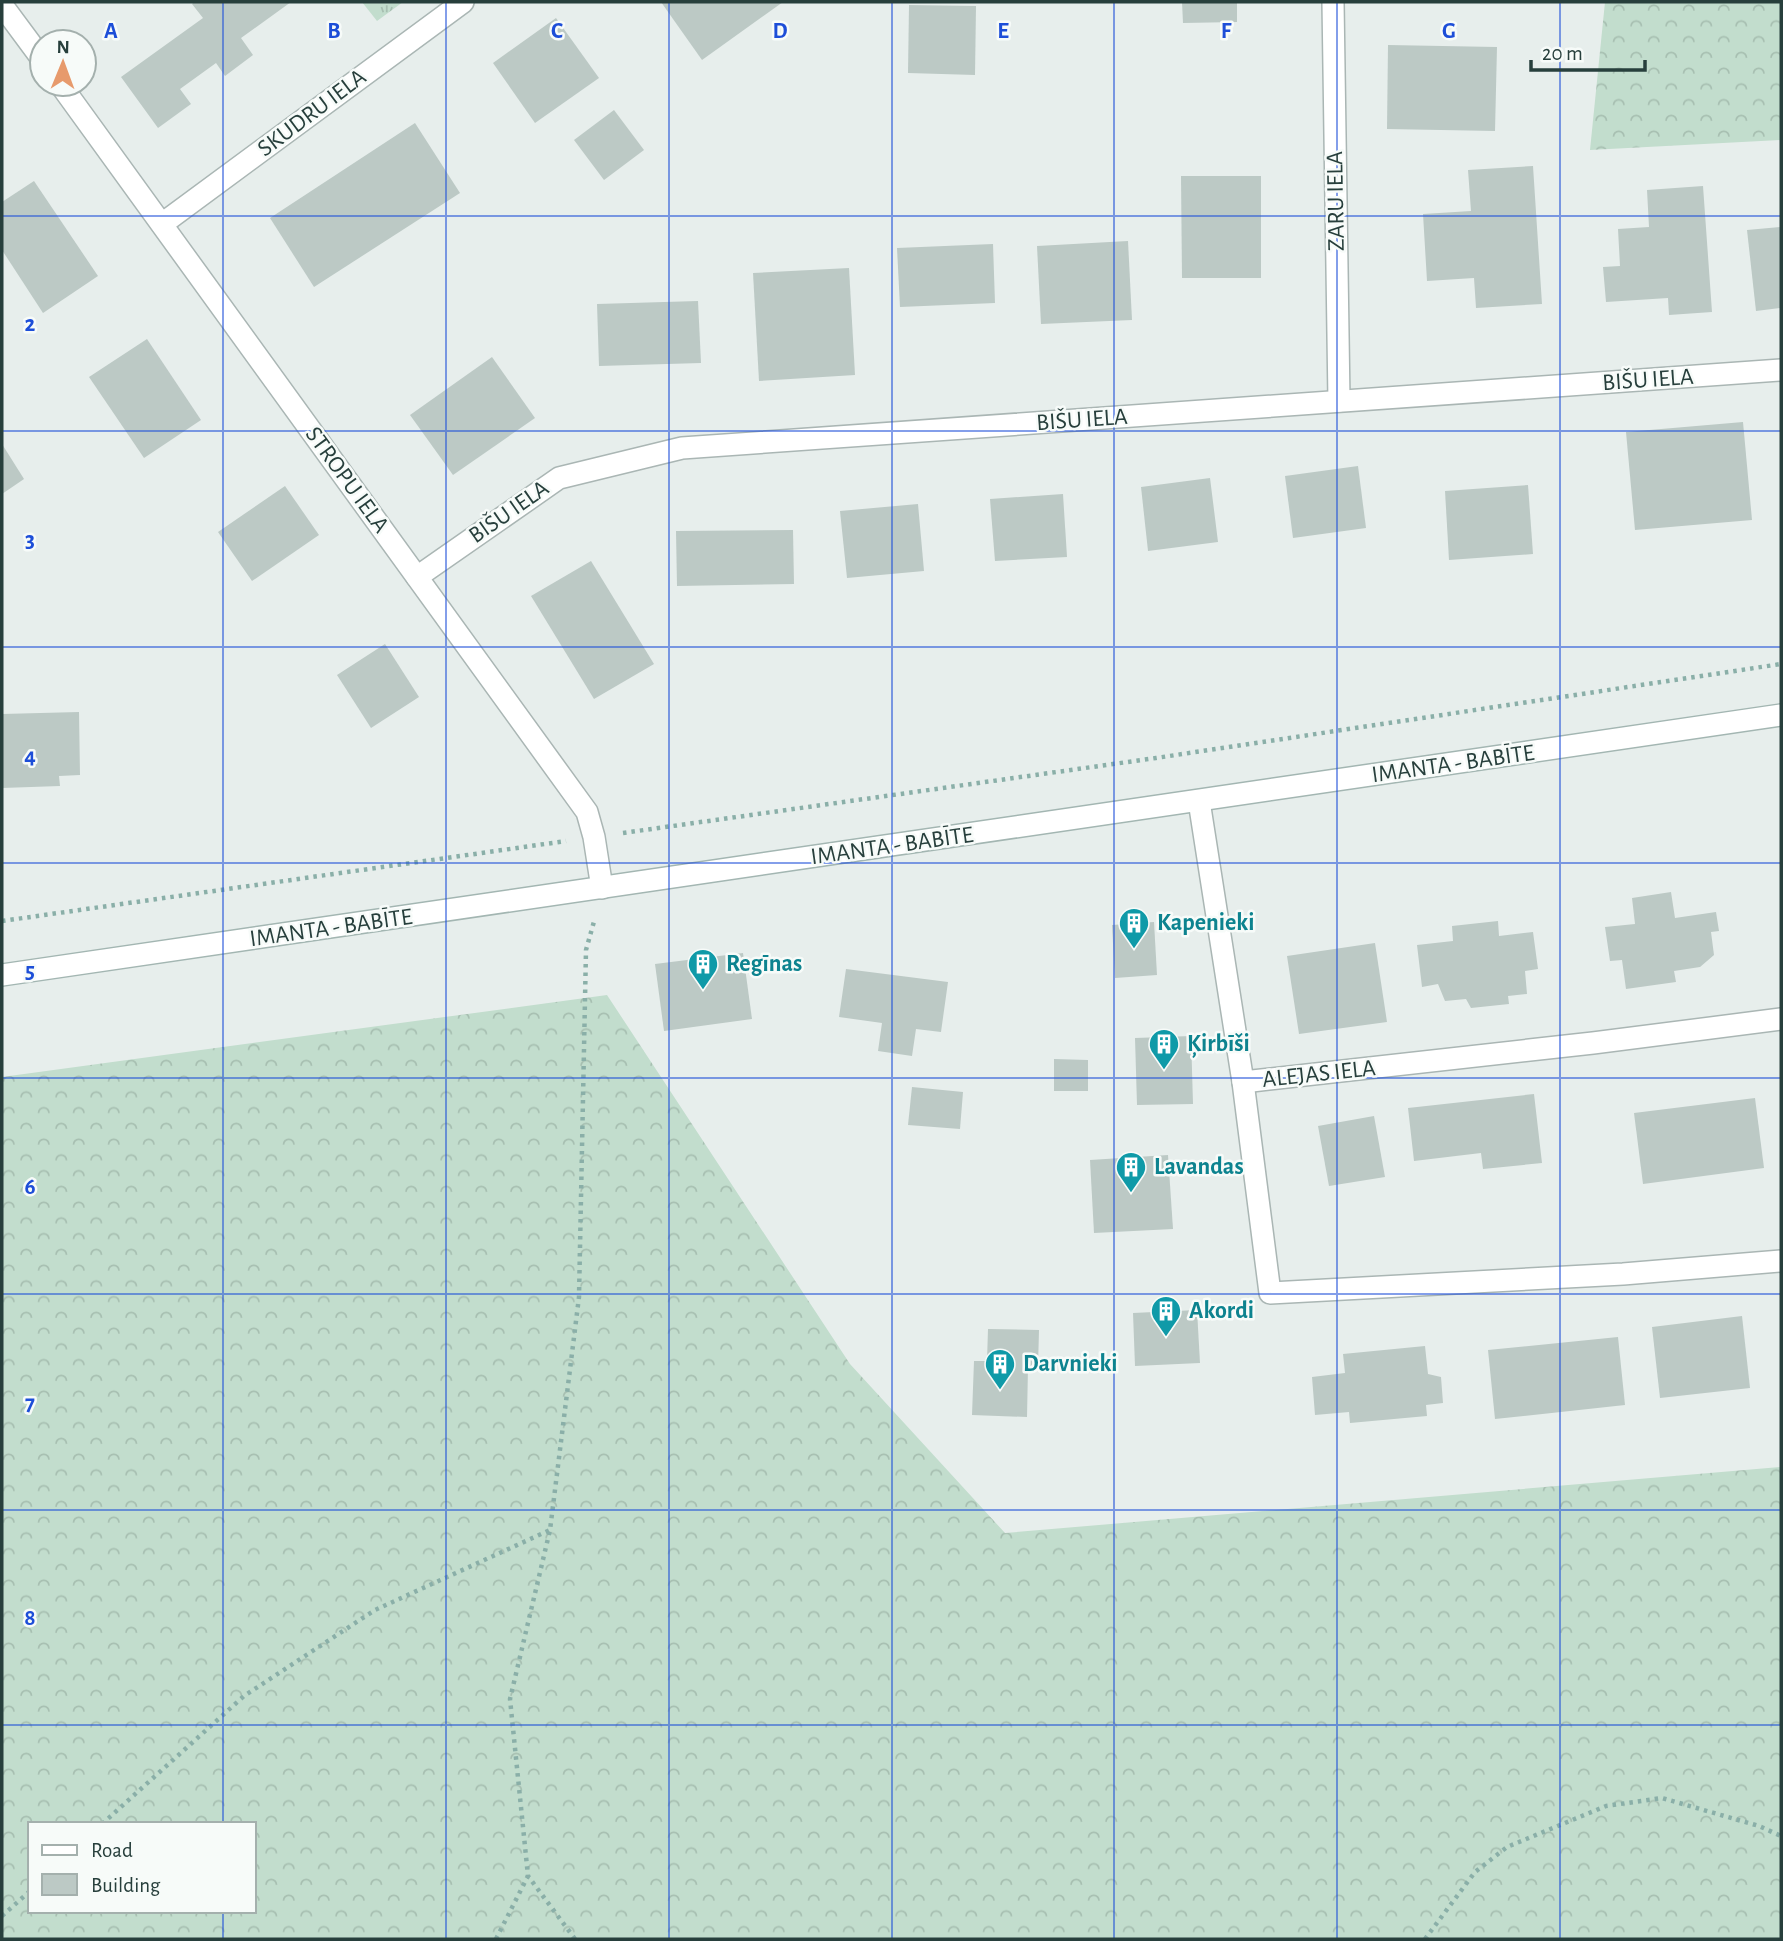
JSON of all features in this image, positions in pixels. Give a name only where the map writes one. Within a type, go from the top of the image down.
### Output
[{"type":"street","name":"SKUDRU IELA","points":[[162,224],[463,2]]},
{"type":"street","name":"ZARU IELA","points":[[1333,2],[1339,401]]},
{"type":"street","points":[[2,5],[28,40]]},
{"type":"street","name":"STROPU IELA","points":[[70,98],[587,812],[602,888]]},
{"type":"street","name":"BIŠU IELA","points":[[417,577],[559,478],[682,448],[1781,370]]},
{"type":"street","name":"IMANTA - BABĪTE","points":[[2,975],[1781,715]]},
{"type":"street","points":[[1199,801],[1243,1082]]},
{"type":"street","name":"ALEJAS IELA","points":[[1781,1019],[1243,1082],[1270,1293],[1623,1275],[1781,1261]]},
{"type":"path","points":[[2,921],[1156,758],[1781,664]]},
{"type":"path","points":[[575,1939],[528,1876],[510,1699],[550,1530],[579,1297],[586,950],[602,888]]},
{"type":"path","points":[[104,1822],[244,1696],[375,1609],[550,1530]]},
{"type":"path","points":[[1425,1939],[1475,1872],[1507,1847],[1606,1806],[1662,1798],[1759,1826],[1781,1836]]},
{"type":"path","points":[[496,1939],[528,1876]]},
{"type":"path","points":[[2,1916],[28,1893]]},
{"type":"green space","points":[[362,2],[403,2],[377,21]]},
{"type":"green space","points":[[1605,2],[1781,2],[1781,140],[1590,150]]},
{"type":"green space","points":[[607,995],[850,1364],[1005,1533],[1781,1467],[1781,1939],[2,1939],[2,1077]]},
{"type":"building","points":[[291,2],[241,38],[253,55],[225,76],[216,63],[180,89],[191,104],[158,128],[121,77],[203,18],[192,4]]},
{"type":"building","points":[[661,2],[783,2],[702,60]]},
{"type":"building","points":[[1182,2],[1237,2],[1237,22],[1183,23]]},
{"type":"building","points":[[909,5],[976,6],[975,75],[908,73]]},
{"type":"building","points":[[556,18],[599,78],[535,123],[493,63]]},
{"type":"building","points":[[1388,45],[1497,47],[1495,131],[1387,129]]},
{"type":"building","points":[[614,110],[644,150],[604,180],[574,140]]},
{"type":"building","points":[[415,123],[460,193],[314,287],[270,218]]},
{"type":"building","points":[[1533,166],[1542,304],[1476,308],[1474,278],[1427,281],[1423,214],[1471,211],[1468,170]]},
{"type":"building","points":[[1181,176],[1261,176],[1261,278],[1182,278]]},
{"type":"building","points":[[34,181],[98,276],[43,313],[2,250],[2,202]]},
{"type":"building","points":[[1703,186],[1712,312],[1669,315],[1668,298],[1606,302],[1603,267],[1620,266],[1618,229],[1649,227],[1647,190]]},
{"type":"building","points":[[1781,227],[1781,308],[1756,311],[1747,230]]},
{"type":"building","points":[[1128,241],[1132,320],[1041,324],[1037,246]]},
{"type":"building","points":[[993,244],[995,303],[900,307],[897,248]]},
{"type":"building","points":[[849,268],[855,375],[759,381],[753,273]]},
{"type":"building","points":[[698,301],[701,363],[599,366],[597,304]]},
{"type":"building","points":[[147,339],[201,420],[144,458],[89,377]]},
{"type":"building","points":[[492,357],[535,418],[453,475],[410,415]]},
{"type":"building","points":[[1743,422],[1752,520],[1635,530],[1626,432]]},
{"type":"building","points":[[2,444],[24,479],[2,494]]},
{"type":"building","points":[[1358,466],[1366,528],[1293,538],[1285,476]]},
{"type":"building","points":[[1210,478],[1218,542],[1148,551],[1141,487]]},
{"type":"building","points":[[1528,485],[1533,554],[1449,560],[1445,491]]},
{"type":"building","points":[[285,486],[319,535],[252,581],[218,532]]},
{"type":"building","points":[[1063,494],[1067,557],[995,561],[990,499]]},
{"type":"building","points":[[918,504],[924,571],[847,578],[840,511]]},
{"type":"building","points":[[793,530],[794,584],[677,586],[676,531]]},
{"type":"building","points":[[591,561],[654,664],[594,699],[531,596]]},
{"type":"building","points":[[385,644],[419,697],[371,728],[337,675]]},
{"type":"building","points":[[79,712],[80,775],[59,776],[60,786],[2,788],[2,714]]},
{"type":"building","points":[[1671,892],[1675,918],[1716,912],[1719,931],[1711,932],[1714,955],[1700,967],[1674,971],[1676,982],[1626,989],[1622,960],[1610,961],[1605,927],[1635,924],[1632,898]]},
{"type":"building","points":[[1498,921],[1499,936],[1533,932],[1538,969],[1525,971],[1527,994],[1508,996],[1509,1004],[1471,1008],[1466,999],[1445,1001],[1438,984],[1422,987],[1417,945],[1453,941],[1452,926]]},
{"type":"building","name":"Kapenieki","points":[[1154,922],[1157,975],[1115,978],[1112,925]]},
{"type":"building","points":[[1375,943],[1387,1022],[1299,1034],[1287,956]]},
{"type":"building","name":"Regīnas","points":[[743,953],[752,1019],[664,1031],[655,964]]},
{"type":"building","points":[[846,969],[948,982],[941,1032],[916,1029],[912,1056],[878,1051],[882,1023],[839,1017]]},
{"type":"building","name":"Ķirbīši","points":[[1191,1036],[1193,1104],[1137,1105],[1135,1038]]},
{"type":"building","points":[[1054,1059],[1088,1060],[1088,1091],[1054,1091]]},
{"type":"building","points":[[912,1087],[963,1092],[960,1129],[908,1125]]},
{"type":"building","points":[[1534,1094],[1542,1163],[1483,1169],[1481,1153],[1414,1161],[1408,1108]]},
{"type":"building","points":[[1755,1098],[1764,1168],[1643,1184],[1634,1113]]},
{"type":"building","points":[[1374,1116],[1385,1177],[1329,1186],[1318,1126]]},
{"type":"building","name":"Lavandas","points":[[1168,1155],[1173,1229],[1094,1233],[1090,1160]]},
{"type":"building","name":"Akordi","points":[[1197,1310],[1200,1363],[1135,1366],[1133,1313]]},
{"type":"building","points":[[1742,1316],[1750,1388],[1660,1398],[1652,1327]]},
{"type":"building","name":"Darvnieki","points":[[988,1329],[1039,1330],[1038,1367],[1028,1367],[1027,1417],[972,1415],[974,1361],[987,1361]]},
{"type":"building","points":[[1618,1337],[1625,1405],[1495,1419],[1488,1350]]},
{"type":"building","points":[[1425,1346],[1428,1374],[1441,1377],[1443,1403],[1426,1405],[1427,1416],[1350,1423],[1349,1412],[1315,1415],[1312,1377],[1345,1373],[1343,1354]]},
{"type":"place","name":"Kapenieki","points":[[1134,950]]},
{"type":"place","name":"Regīnas","points":[[703,991]]},
{"type":"place","name":"Ķirbīši","points":[[1164,1071]]},
{"type":"place","name":"Lavandas","points":[[1131,1194]]},
{"type":"place","name":"Akordi","points":[[1166,1338]]},
{"type":"place","name":"Darvnieki","points":[[1000,1391]]}]
